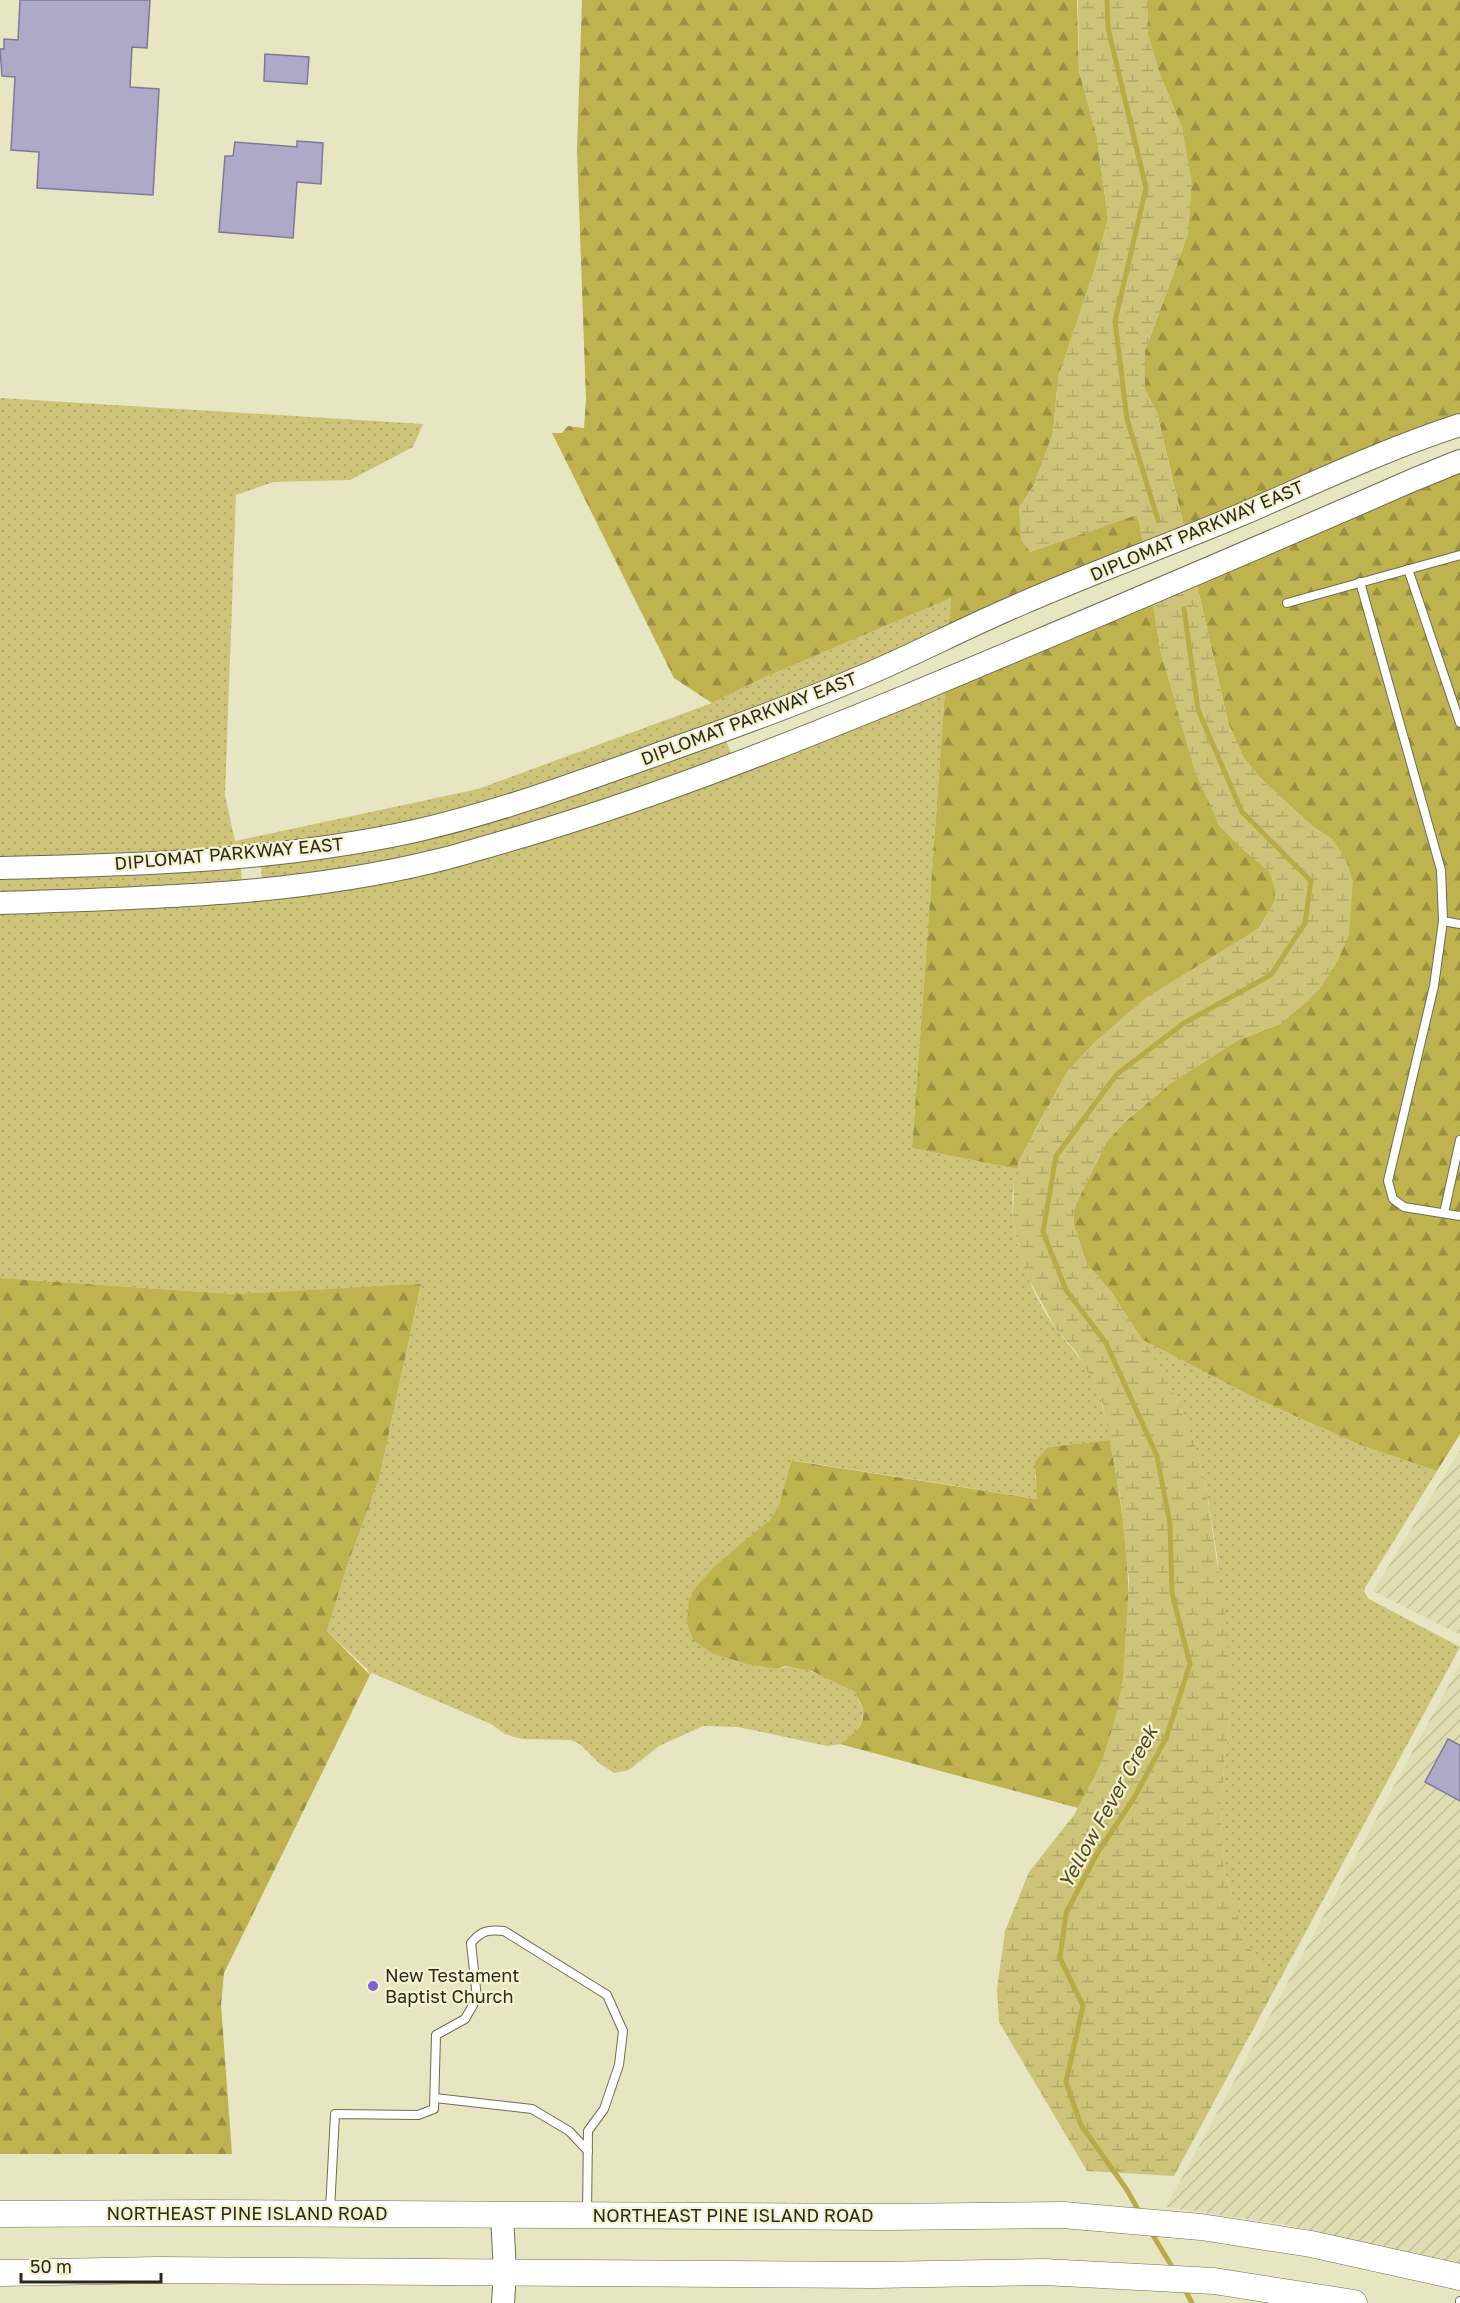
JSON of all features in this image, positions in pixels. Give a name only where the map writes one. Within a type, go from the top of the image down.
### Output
[{"type":"main road","name":"DIPLOMAT PARKWAY EAST","points":[[0,868],[142,865],[251,856],[347,844],[449,823],[531,800],[744,724],[863,676],[1020,603],[1244,513],[1330,475],[1460,425]]},
{"type":"main road","name":"DIPLOMAT PARKWAY EAST","points":[[0,903],[205,895],[316,884],[432,862],[584,819],[757,755],[1132,603],[1460,461]]},
{"type":"main road","points":[[744,724],[757,755]]},
{"type":"main road","points":[[251,856],[253,890]]},
{"type":"main road","name":"NORTHEAST PINE ISLAND ROAD","points":[[0,2214],[889,2217],[1005,2214],[1120,2218],[1199,2227],[1322,2246],[1460,2277]]},
{"type":"main road","points":[[502,2215],[505,2272],[503,2303]]},
{"type":"main road","points":[[0,2273],[158,2270],[862,2275],[1044,2272],[1214,2281],[1354,2303]]},
{"type":"lane","points":[[1287,603],[1460,555]]},
{"type":"lane","points":[[1408,569],[1460,723]]},
{"type":"lane","points":[[1360,582],[1441,870],[1443,921],[1434,987],[1388,1181],[1393,1199],[1404,1207],[1460,1216]]},
{"type":"lane","points":[[1443,921],[1460,924]]},
{"type":"lane","points":[[1444,1213],[1460,1140]]},
{"type":"lane","points":[[329,2214],[335,2114],[418,2115],[434,2109],[436,2035],[465,2019],[477,1998],[471,1943],[479,1932],[492,1930],[504,1931],[607,1995],[623,2031],[620,2065],[604,2109],[588,2131],[587,2216]]},
{"type":"lane","points":[[435,2098],[532,2109],[569,2131],[588,2151]]},
{"type":"shaded area","points":[[1460,1450],[1460,1635],[1373,1591]]},
{"type":"shaded area","points":[[1460,1664],[1460,2264],[1282,2224],[1166,2207]]},
{"type":"green space","points":[[582,0],[1077,0],[1079,71],[1097,137],[1108,218],[1095,268],[1058,378],[1053,433],[1034,485],[1019,508],[1030,552],[1138,514],[1143,543],[949,626],[951,598],[761,679],[712,703],[674,678],[552,433],[562,433],[568,426],[584,428],[586,400],[577,150]]},
{"type":"green space","points":[[1078,0],[1148,0],[1148,35],[1159,72],[1182,128],[1192,182],[1188,234],[1145,351],[1145,390],[1157,413],[1184,527],[1143,543],[1137,515],[1030,552],[1021,540],[1019,508],[1034,485],[1053,433],[1058,378],[1095,268],[1108,218],[1097,137],[1079,71]]},
{"type":"green space","points":[[1148,0],[1460,0],[1460,414],[1184,527],[1157,413],[1145,390],[1145,351],[1188,234],[1182,128],[1159,72],[1148,35]]},
{"type":"green space","points":[[0,398],[423,424],[413,447],[350,480],[274,482],[236,495],[225,795],[235,841],[478,789],[712,703],[761,679],[951,598],[949,626],[759,708],[529,790],[414,820],[301,840],[195,851],[0,858]]},
{"type":"green space","points":[[1460,472],[1460,1434],[1437,1471],[1360,1445],[1255,1398],[1141,1339],[1112,1293],[1087,1264],[1074,1226],[1073,1210],[1107,1141],[1127,1120],[1171,1083],[1238,1040],[1280,1024],[1322,986],[1332,839],[1312,826],[1262,780],[1243,757],[1228,722],[1197,585]]},
{"type":"green space","points":[[1197,585],[1228,722],[1243,757],[1262,780],[1312,826],[1332,839],[1345,857],[1353,881],[1349,935],[1338,960],[1322,986],[1280,1024],[1238,1040],[1171,1083],[1127,1120],[1107,1141],[1073,1210],[1074,1226],[1087,1264],[1112,1293],[1152,1354],[1173,1392],[1194,1441],[1206,1487],[1227,1630],[1230,1721],[1221,1803],[1223,1864],[1244,1938],[1268,1977],[1272,1994],[1174,2176],[1087,2171],[999,2022],[997,1989],[1005,1931],[1029,1872],[1074,1815],[1102,1761],[1115,1719],[1123,1678],[1129,1581],[1120,1496],[1103,1405],[1077,1353],[1056,1329],[1025,1272],[1013,1219],[1014,1179],[1019,1160],[1068,1071],[1097,1040],[1144,999],[1259,928],[1275,901],[1275,888],[1270,872],[1219,825],[1195,772],[1161,654],[1153,604]]},
{"type":"green space","points":[[1153,604],[1161,654],[1219,825],[1270,872],[1275,888],[1275,901],[1259,928],[1097,1040],[1068,1071],[1035,1130],[1017,1169],[912,1148],[945,691]]},
{"type":"green space","points":[[945,691],[912,1148],[1017,1169],[1013,1189],[1015,1231],[1027,1274],[1046,1313],[1092,1378],[1101,1401],[1110,1440],[1048,1447],[1035,1476],[1038,1499],[792,1460],[779,1505],[770,1520],[750,1538],[777,1669],[797,1668],[827,1678],[855,1692],[863,1710],[861,1722],[855,1734],[841,1744],[827,1746],[738,1727],[703,1726],[659,1746],[629,1770],[614,1773],[599,1763],[581,1745],[571,1740],[522,1739],[505,1734],[491,1724],[372,1673],[370,1675],[367,1669],[327,1631],[347,1566],[379,1479],[421,1285],[234,1294],[0,1278],[0,913],[109,910],[273,899],[328,893],[435,872],[565,835],[629,813],[756,766]]},
{"type":"green space","points":[[726,741],[732,755],[581,808],[431,852],[316,873],[262,879],[261,865],[450,833],[534,810]]},
{"type":"green space","points":[[241,867],[242,881],[205,885],[0,892],[0,879],[141,875]]},
{"type":"green space","points":[[0,1278],[234,1294],[421,1284],[379,1479],[347,1566],[327,1631],[370,1675],[224,1973],[221,2005],[232,2154],[0,2154]]},
{"type":"green space","points":[[1141,1339],[1255,1398],[1360,1445],[1437,1471],[1364,1592],[1369,1599],[1460,1647],[1272,1994],[1268,1977],[1244,1938],[1223,1864],[1221,1803],[1230,1721],[1217,1555],[1206,1487],[1194,1441],[1173,1392]]},
{"type":"green space","points":[[1110,1440],[1127,1560],[1128,1640],[1115,1720],[1101,1765],[1078,1808],[840,1744],[853,1735],[862,1721],[863,1710],[855,1692],[812,1671],[785,1666],[777,1669],[747,1664],[714,1654],[694,1641],[687,1624],[689,1600],[695,1588],[716,1565],[770,1520],[779,1505],[792,1459],[1037,1499],[1035,1462],[1048,1447]]},
{"type":"building","points":[[20,0],[150,0],[147,48],[132,47],[130,87],[159,89],[153,195],[37,188],[39,152],[11,150],[15,77],[2,76],[0,49],[4,49],[4,39],[18,40]]},
{"type":"building","points":[[265,54],[309,57],[307,84],[264,81]]},
{"type":"building","points":[[297,141],[323,143],[321,184],[297,182],[293,238],[219,232],[225,156],[233,156],[235,142],[297,147]]},
{"type":"building","points":[[1448,1739],[1460,1745],[1460,1801],[1425,1782]]},
{"type":"waterway","name":"Yellow Fever Creek","points":[[1107,0],[1108,28],[1146,188],[1115,321],[1127,419],[1158,520]]},
{"type":"waterway","name":"Yellow Fever Creek","points":[[1140,2213],[1127,2190],[1081,2125],[1066,2082],[1083,2006],[1060,1958],[1066,1913],[1098,1852],[1134,1798],[1166,1738],[1190,1664],[1172,1593],[1170,1524],[1157,1456],[1106,1343],[1066,1290],[1043,1232],[1056,1156],[1117,1074],[1184,1023],[1271,975],[1305,923],[1311,881],[1242,812],[1198,710],[1184,609]]},
{"type":"waterway","name":"Yellow Fever Creek","points":[[1151,2232],[1174,2270]]},
{"type":"waterway","name":"Yellow Fever Creek","points":[[1183,2286],[1192,2303]]},
{"type":"place","name":"New Testament Baptist Church","points":[[373,1986]]}]
